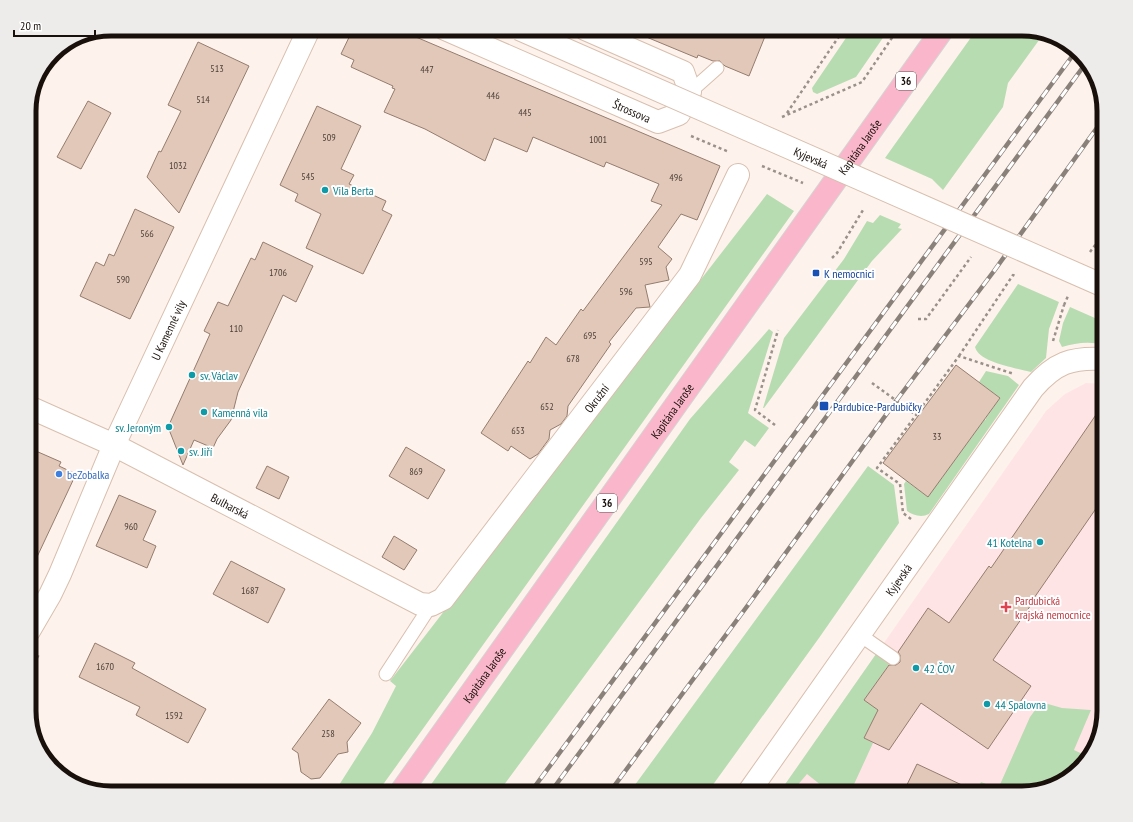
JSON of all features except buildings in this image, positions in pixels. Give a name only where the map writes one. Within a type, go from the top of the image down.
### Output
[{"type":"main road","name":"Kapitána Jaroše","points":[[405,786],[938,36]]},
{"type":"street","name":"U Kamenné vily","points":[[36,618],[50,595],[60,574],[114,444],[306,36]]},
{"type":"street","name":"Štrossova","points":[[461,36],[658,122],[679,114],[690,92]]},
{"type":"street","name":"Kyjevská","points":[[535,36],[1097,283]]},
{"type":"street","points":[[601,36],[683,72],[690,92]]},
{"type":"street","name":"Okružní","points":[[431,605],[442,599],[690,275],[735,180]]},
{"type":"street","points":[[1052,369],[1078,359],[1097,359]]},
{"type":"street","name":"Kyjevská","points":[[753,786],[1033,388],[1052,369]]},
{"type":"street","name":"Bulharská","points":[[36,410],[114,444],[420,604],[431,605]]},
{"type":"lane","points":[[690,92],[718,68]]},
{"type":"lane","points":[[386,674],[431,605]]},
{"type":"lane","points":[[860,635],[893,658]]},
{"type":"path","points":[[839,36],[786,114],[862,82],[893,36]]},
{"type":"path","points":[[658,122],[731,153],[735,180]]},
{"type":"path","points":[[756,163],[804,184]]},
{"type":"path","points":[[832,258],[837,253],[863,210]]},
{"type":"path","points":[[1088,254],[1097,242]]},
{"type":"path","points":[[918,319],[926,319],[971,257]]},
{"type":"path","points":[[931,532],[903,513],[900,484],[877,468],[959,356],[1013,275]]},
{"type":"path","points":[[1052,369],[1053,341],[1064,306]]},
{"type":"path","points":[[775,425],[755,410],[778,330]]},
{"type":"path","points":[[959,356],[1014,374],[1033,388]]},
{"type":"path","points":[[872,383],[916,415]]},
{"type":"shaded area","name":"Pardubická krajská nemocnice","points":[[1086,383],[1097,384],[1097,711],[1096,726],[1082,757],[1068,771],[1060,776],[1041,783],[1022,786],[784,786],[1046,411],[1065,394]]},
{"type":"green space","points":[[847,36],[884,36],[856,77],[817,94],[813,92],[812,88]]},
{"type":"green space","points":[[972,36],[1022,36],[1040,39],[1008,83],[1003,107],[943,190],[932,179],[885,158]]},
{"type":"green space","points":[[767,194],[794,211],[382,786],[338,786],[372,733],[396,686],[390,681]]},
{"type":"green space","points":[[880,215],[901,224],[898,228],[902,229],[872,261],[763,408],[784,338],[844,259],[867,221],[873,223]]},
{"type":"green space","points":[[1018,284],[1059,302],[1049,329],[1046,358],[1031,372],[1008,367],[991,361],[978,353],[975,347]]},
{"type":"green space","points":[[1070,307],[1097,319],[1097,344],[1072,344],[1062,347],[1059,341],[1063,323]]},
{"type":"green space","points":[[769,329],[773,332],[748,413],[769,428],[755,447],[745,440],[729,462],[739,470],[701,518],[503,786],[430,786],[690,419]]},
{"type":"green space","points":[[986,371],[1008,376],[1019,385],[929,514],[920,516],[914,515],[907,511],[904,484],[906,481],[928,497],[985,419],[986,420],[1000,398],[979,382]]},
{"type":"green space","points":[[868,466],[894,485],[899,523],[819,638],[712,786],[634,786]]},
{"type":"green space","points":[[876,654],[890,663],[864,700],[904,728],[870,726],[864,738],[873,743],[853,786],[822,786],[807,774],[797,786],[784,786]]},
{"type":"green space","points":[[1041,702],[1062,708],[1091,710],[1074,750],[1083,754],[1068,771],[1051,780],[1032,785],[999,786],[1030,717]]},
{"type":"green space","points":[[981,782],[991,786],[979,786]]},
{"type":"railway","points":[[535,786],[1073,56]]},
{"type":"railway","points":[[555,786],[1083,67]]},
{"type":"railway","points":[[614,786],[896,401],[994,271],[1097,128]]},
{"type":"place","name":"Vila Berta","points":[[325,190]]},
{"type":"place","name":"K nemocnici","points":[[816,273]]},
{"type":"place","name":"sv. Václav","points":[[192,375]]},
{"type":"place","name":"Pardubice-Pardubičky","points":[[824,406]]},
{"type":"place","name":"Kamenná vila","points":[[204,412]]},
{"type":"place","name":"sv. Jeroným","points":[[169,427]]},
{"type":"place","name":"sv. Jiří","points":[[181,451]]},
{"type":"place","name":"beZobalka","points":[[59,474]]},
{"type":"place","name":"41 Kotelna","points":[[1040,542]]},
{"type":"place","name":"Pardubická krajská nemocnice","points":[[1006,607]]},
{"type":"place","name":"42 ČOV","points":[[916,668]]},
{"type":"place","name":"44 Spalovna","points":[[987,704]]}]
